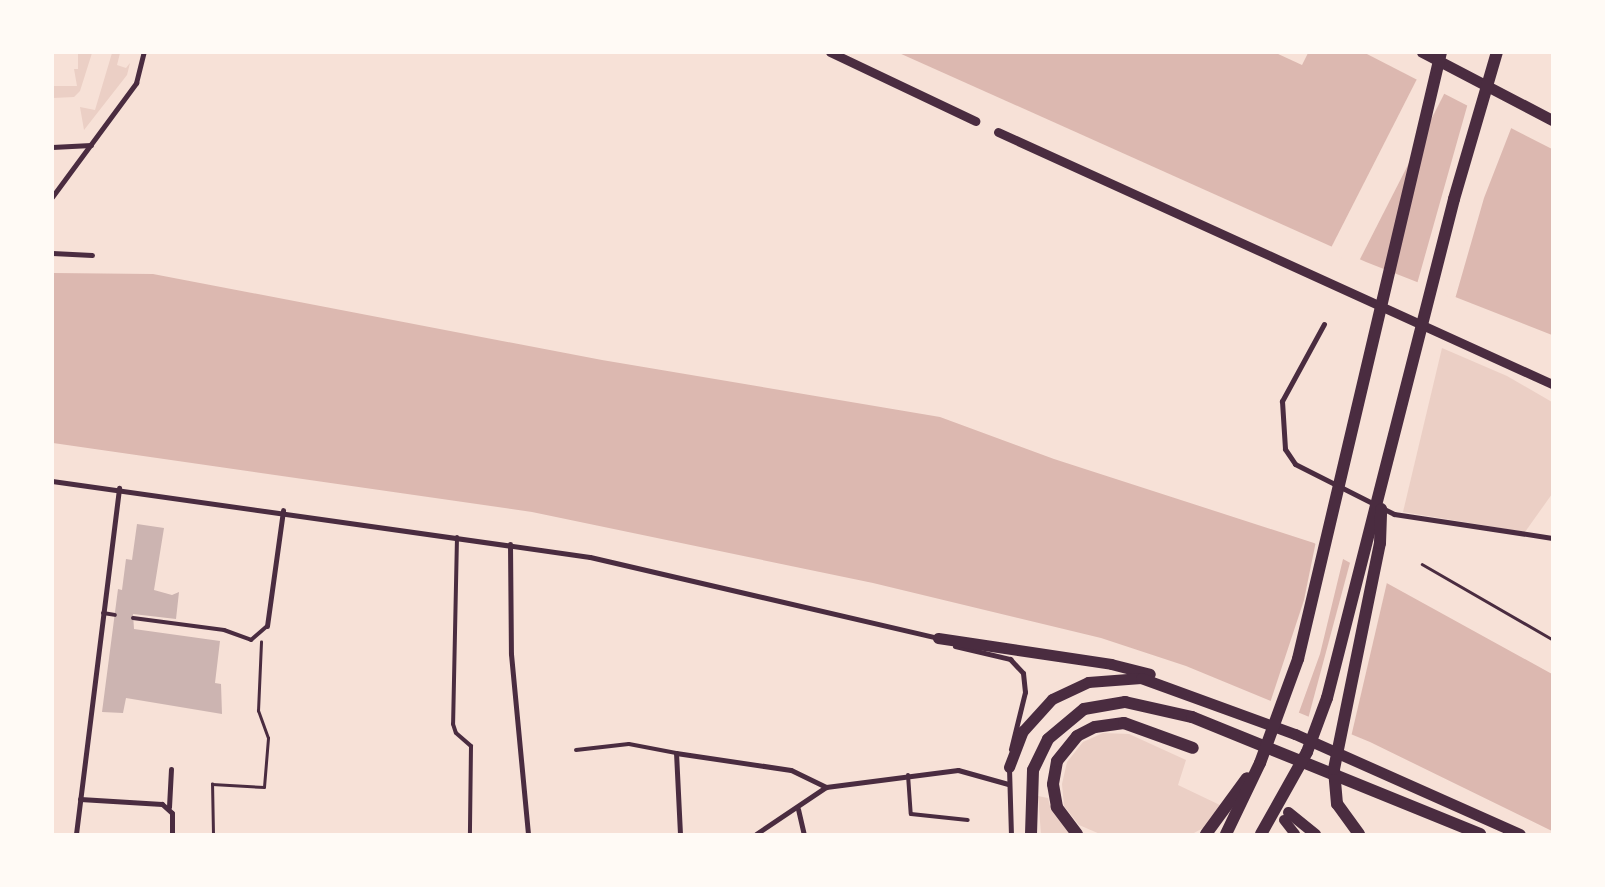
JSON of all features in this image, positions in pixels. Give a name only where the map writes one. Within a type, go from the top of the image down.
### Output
[{"type":"highway","points":[[1226,834],[1260,763],[1298,659],[1315,597],[1441,52]]},
{"type":"highway","points":[[1262,833],[1307,752],[1327,698],[1369,532],[1381,501],[1454,199],[1497,52]]},
{"type":"highway","points":[[1359,834],[1337,804],[1334,769],[1380,543],[1381,501]]},
{"type":"highway","points":[[1031,834],[1033,770],[1048,739],[1066,719],[1094,705],[1138,702],[1192,717],[1480,834]]},
{"type":"highway","points":[[1077,834],[1062,816],[1054,790],[1057,761],[1077,736],[1095,727],[1124,724],[1193,748]]},
{"type":"highway","points":[[1206,834],[1260,763]]},
{"type":"main road","points":[[1422,52],[1552,120]]},
{"type":"main road","points":[[938,638],[1130,668],[1189,686],[1234,710]]},
{"type":"main road","points":[[1009,767],[1023,732],[1041,708],[1088,682],[1141,678],[1234,710],[1295,734],[1520,834]]},
{"type":"main road","points":[[1286,816],[1295,834]]},
{"type":"main road","points":[[1286,816],[1315,834]]},
{"type":"street","points":[[52,197],[136,83],[144,52]]},
{"type":"street","points":[[830,52],[976,121]]},
{"type":"street","points":[[998,132],[1552,384]]},
{"type":"street","points":[[52,147],[92,145]]},
{"type":"street","points":[[52,253],[92,256]]},
{"type":"street","points":[[1324,324],[1282,401],[1284,444],[1295,464],[1394,514],[1552,538]]},
{"type":"street","points":[[52,481],[283,510],[590,557],[938,638],[1010,659],[1025,682],[1009,767],[1008,784],[1011,834]]},
{"type":"street","points":[[76,834],[119,488]]},
{"type":"street","points":[[267,626],[283,510]]},
{"type":"street","points":[[510,544],[511,654],[528,834]]},
{"type":"street","points":[[680,834],[676,753],[791,770],[826,787]]},
{"type":"street","points":[[172,769],[169,807],[172,834]]},
{"type":"street","points":[[756,834],[798,809],[826,787],[958,770],[1008,784]]},
{"type":"street","points":[[80,799],[169,807]]},
{"type":"street","points":[[798,809],[804,834]]},
{"type":"lane","points":[[457,536],[453,724],[456,733],[471,746],[470,834]]},
{"type":"lane","points":[[103,613],[115,615]]},
{"type":"lane","points":[[133,618],[224,630],[251,640],[267,626]]},
{"type":"lane","points":[[576,750],[629,744],[676,753]]},
{"type":"lane","points":[[908,775],[912,814],[968,820]]},
{"type":"path","points":[[1422,564],[1552,639]]},
{"type":"path","points":[[213,834],[212,784],[264,787],[268,738],[258,711],[262,631]]},
{"type":"shaded area","points":[[78,53],[92,53],[80,91],[74,97],[53,98],[54,86],[77,86],[74,69],[78,69]]},
{"type":"shaded area","points":[[112,53],[120,53],[117,65],[126,68],[130,63],[127,75],[84,130],[80,107],[95,110]]},
{"type":"shaded area","points":[[899,53],[1365,53],[1552,149],[1552,335],[1366,262]]},
{"type":"shaded area","points":[[53,273],[153,274],[602,360],[940,417],[1054,459],[1314,543],[1552,674],[1552,831],[1370,742],[1186,666],[1101,638],[873,583],[532,512],[53,443]]},
{"type":"shaded area","points":[[1442,348],[1507,376],[1552,402],[1552,494],[1525,532],[1403,512]]},
{"type":"shaded area","points":[[1103,733],[1129,734],[1186,760],[1178,785],[1222,806],[1209,825],[1192,834],[1100,834],[1079,825],[1064,806],[1062,784],[1067,762],[1083,742]]},
{"type":"shaded area","points":[[1038,796],[1048,798],[1051,810],[1071,834],[1041,834]]},
{"type":"pier","points":[[1308,52],[1302,65],[1276,53]]},
{"type":"pier","points":[[1418,77],[1446,91],[1357,266],[1329,252]]},
{"type":"pier","points":[[1468,103],[1512,126],[1484,198],[1455,299],[1417,284]]},
{"type":"pier","points":[[1316,541],[1344,555],[1320,654],[1298,715],[1270,703],[1304,600]]},
{"type":"pier","points":[[1351,559],[1388,578],[1351,737],[1308,719]]},
{"type":"building","points":[[137,524],[164,528],[154,590],[172,595],[179,592],[176,619],[133,614],[134,629],[220,641],[215,683],[221,684],[222,714],[126,698],[123,713],[102,712],[118,589],[122,590],[126,559],[132,560]]}]
